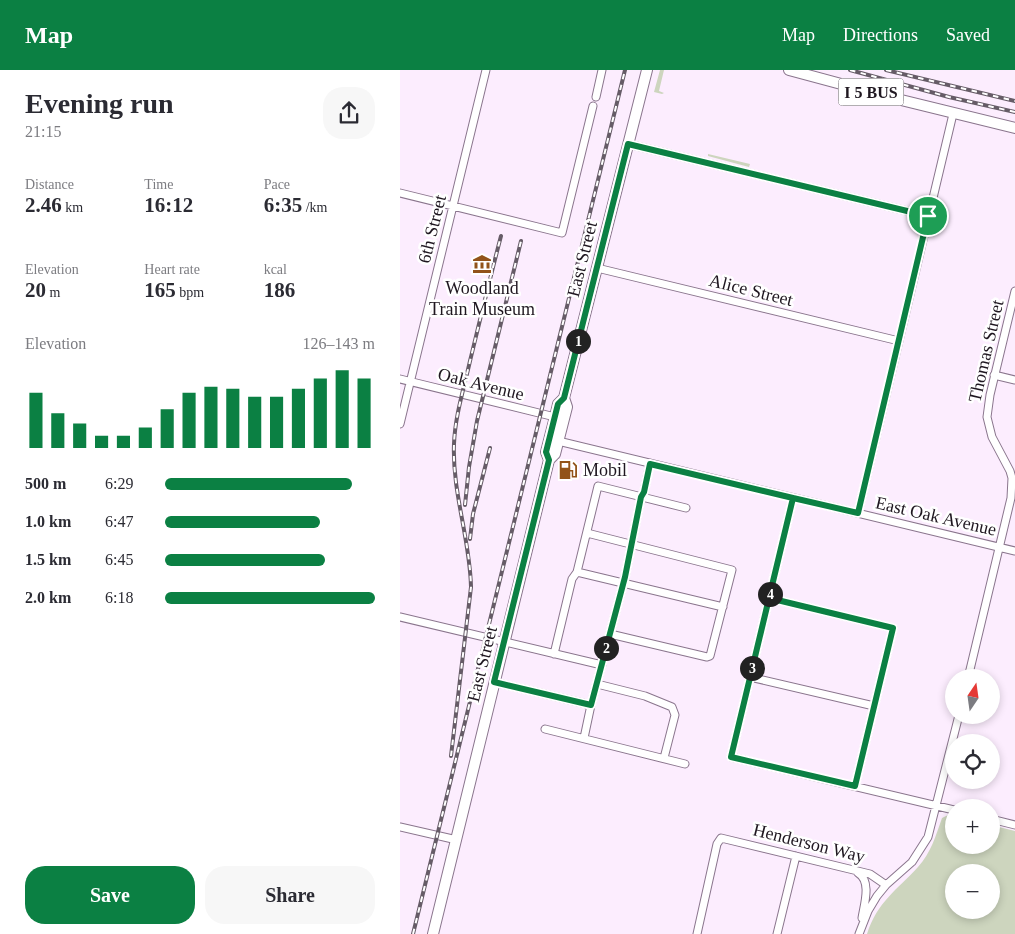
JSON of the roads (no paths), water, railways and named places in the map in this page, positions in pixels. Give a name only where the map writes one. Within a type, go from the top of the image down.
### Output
[{"type":"main road","name":"East Street","points":[[549,460],[546,452],[558,404],[564,398],[647,70]]},
{"type":"main road","name":"I 5 BUS","points":[[789,70],[953,114],[1015,128]]},
{"type":"main road","name":"East Street","points":[[433,934],[549,460],[555,454],[567,407],[564,398]]},
{"type":"street","name":"6th Street","points":[[400,424],[486,70]]},
{"type":"street","points":[[596,97],[602,70]]},
{"type":"street","points":[[400,193],[562,233],[593,106]]},
{"type":"street","points":[[858,513],[953,114]]},
{"type":"street","points":[[628,144],[928,216]]},
{"type":"street","name":"Alice Street","points":[[597,268],[899,341]]},
{"type":"street","name":"Thomas Street","points":[[970,669],[1011,498],[1012,470],[992,437],[987,417],[994,375],[1015,291]]},
{"type":"street","points":[[994,375],[1015,380]]},
{"type":"street","name":"Oak Avenue","points":[[400,379],[555,417]]},
{"type":"street","name":"East Oak Avenue","points":[[558,442],[1015,551]]},
{"type":"street","points":[[584,738],[650,464]]},
{"type":"street","points":[[554,654],[572,579],[577,572],[598,486],[686,508]]},
{"type":"street","points":[[793,498],[731,757],[945,808]]},
{"type":"street","points":[[586,533],[732,570],[711,654],[707,657],[610,634]]},
{"type":"street","points":[[577,572],[723,607]]},
{"type":"street","points":[[769,598],[893,628],[855,786]]},
{"type":"street","points":[[400,617],[602,666]]},
{"type":"street","points":[[750,677],[874,706]]},
{"type":"street","points":[[494,682],[591,705]]},
{"type":"street","points":[[597,684],[646,696],[672,707],[675,715],[664,758]]},
{"type":"street","points":[[859,934],[872,905],[886,885],[912,862],[924,846],[937,806],[957,724]]},
{"type":"street","points":[[545,729],[685,764]]},
{"type":"street","points":[[1000,821],[1015,825]]},
{"type":"street","points":[[400,826],[457,840]]},
{"type":"street","name":"Henderson Way","points":[[697,934],[717,844],[721,838],[870,874],[886,885]]},
{"type":"street","points":[[777,934],[796,856]]},
{"type":"street","points":[[854,870],[863,875],[866,884],[862,925]]},
{"type":"railway","points":[[413,934],[625,70]]},
{"type":"railway","points":[[850,70],[949,97],[1015,112]]},
{"type":"railway","points":[[886,70],[1015,101]]},
{"type":"railway","points":[[451,756],[471,587],[468,551],[458,498],[454,462],[456,423],[501,236]]},
{"type":"railway","points":[[465,505],[477,421],[521,241]]},
{"type":"railway","points":[[470,539],[473,514],[490,448]]},
{"type":"place","name":"Woodland Train Museum","points":[[482,264]]},
{"type":"place","name":"Mobil","points":[[568,470]]}]
